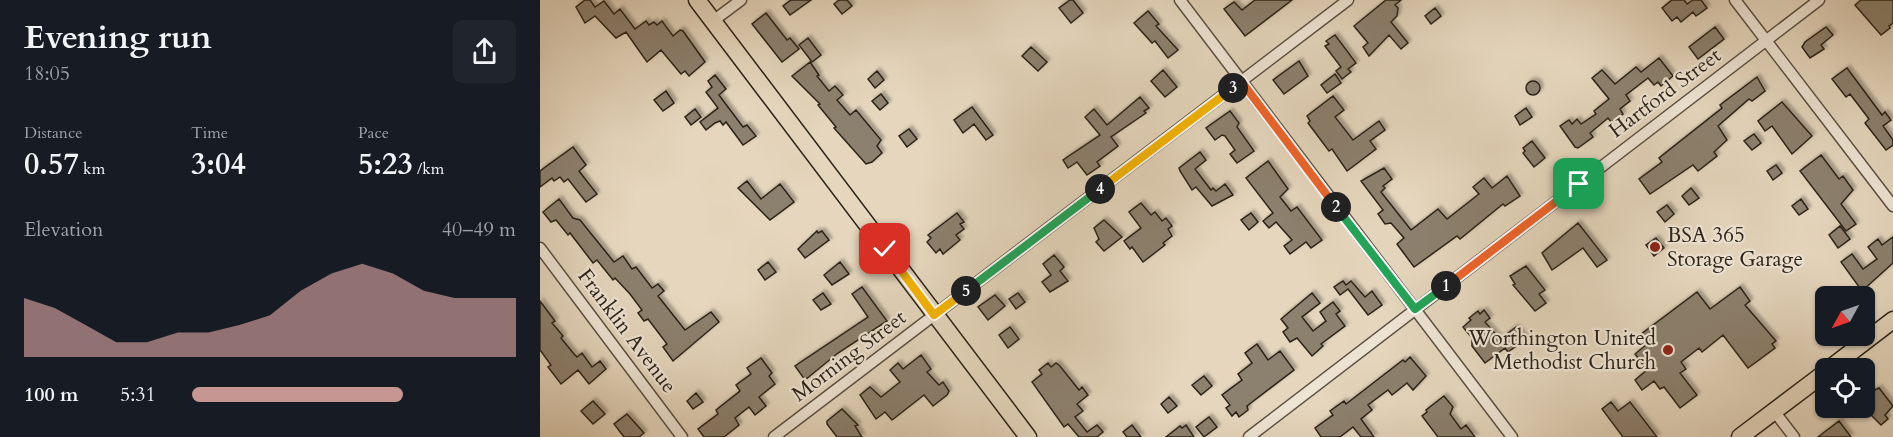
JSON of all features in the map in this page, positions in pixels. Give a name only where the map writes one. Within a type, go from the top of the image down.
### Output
[{"type":"main road","points":[[697,0],[1028,437]]},
{"type":"main road","points":[[1843,358],[1893,320]]},
{"type":"main road","points":[[1740,437],[1815,380]]},
{"type":"street","points":[[713,21],[741,0]]},
{"type":"street","points":[[1179,0],[1512,437]]},
{"type":"street","name":"Morning Street","points":[[774,437],[1348,0]]},
{"type":"street","points":[[1735,0],[1893,206]]},
{"type":"street","name":"Hartford Street","points":[[1249,437],[1819,0]]},
{"type":"street","name":"Franklin Avenue","points":[[540,248],[682,437]]},
{"type":"street","points":[[1774,411],[1794,437]]},
{"type":"building","points":[[585,0],[590,0],[595,7],[604,1],[614,14],[620,9],[635,29],[646,21],[649,25],[654,22],[657,25],[662,21],[673,36],[680,30],[683,31],[705,62],[689,76],[685,71],[681,74],[661,50],[647,62],[626,32],[616,38],[595,16],[585,23],[576,7]]},
{"type":"building","points":[[791,0],[811,0],[790,15],[783,6]]},
{"type":"building","points":[[839,0],[847,0],[852,6],[842,14],[834,4]]},
{"type":"building","points":[[1073,0],[1083,13],[1071,23],[1059,8]]},
{"type":"building","points":[[1255,0],[1292,0],[1245,36],[1224,9],[1234,2],[1242,10]]},
{"type":"building","points":[[1386,0],[1401,0],[1395,5],[1398,8],[1397,16],[1391,22],[1408,43],[1401,49],[1389,35],[1369,56],[1363,47],[1368,43],[1354,26]]},
{"type":"building","points":[[1672,0],[1684,0],[1687,4],[1693,0],[1701,0],[1707,8],[1696,16],[1693,12],[1681,22],[1677,17],[1672,21],[1662,8]]},
{"type":"building","points":[[1861,0],[1893,0],[1893,23],[1881,35],[1855,5]]},
{"type":"building","points":[[1435,8],[1441,16],[1431,24],[1425,16]]},
{"type":"building","points":[[1148,11],[1159,24],[1156,26],[1178,50],[1168,58],[1155,41],[1152,43],[1134,23]]},
{"type":"building","points":[[766,13],[787,40],[790,38],[799,49],[782,62],[752,24]]},
{"type":"building","points":[[1715,27],[1724,39],[1698,59],[1689,47]]},
{"type":"building","points":[[1826,27],[1833,35],[1821,45],[1824,49],[1810,58],[1802,47],[1805,42]]},
{"type":"building","points":[[1335,35],[1356,63],[1348,69],[1351,72],[1342,79],[1336,71],[1341,67],[1325,46],[1329,44],[1326,41]]},
{"type":"building","points":[[808,38],[821,55],[812,62],[799,45]]},
{"type":"building","points":[[1031,47],[1047,62],[1038,71],[1022,56]]},
{"type":"building","points":[[1659,58],[1673,76],[1661,86],[1658,82],[1654,85],[1648,78],[1626,95],[1630,101],[1620,109],[1623,114],[1612,123],[1608,118],[1590,133],[1593,137],[1578,148],[1575,147],[1560,126],[1569,120],[1572,124],[1577,119],[1581,124],[1596,114],[1594,111],[1609,99],[1592,78],[1602,70],[1615,84],[1636,67],[1641,72]]},
{"type":"building","points":[[1299,61],[1308,76],[1284,94],[1273,80]]},
{"type":"building","points":[[810,62],[819,75],[817,76],[829,91],[835,86],[843,95],[837,100],[850,115],[856,110],[881,140],[877,146],[882,153],[872,162],[866,164],[834,128],[836,127],[818,105],[820,104],[792,76]]},
{"type":"building","points":[[1847,68],[1882,115],[1885,112],[1891,120],[1883,126],[1893,140],[1893,145],[1886,150],[1865,123],[1869,119],[1850,94],[1846,97],[1832,79]]},
{"type":"building","points":[[1163,70],[1177,87],[1165,97],[1151,81]]},
{"type":"building","points":[[877,71],[884,80],[875,88],[868,79]]},
{"type":"building","points":[[1335,74],[1341,83],[1327,93],[1321,85]]},
{"type":"building","points":[[715,75],[726,89],[719,95],[743,127],[747,125],[756,136],[743,145],[726,122],[723,125],[720,121],[715,123],[706,130],[700,122],[718,108],[706,92],[712,87],[708,81]]},
{"type":"building","points":[[1757,77],[1765,91],[1752,101],[1749,99],[1718,126],[1727,140],[1714,152],[1717,156],[1698,171],[1693,165],[1650,194],[1639,179],[1662,162],[1659,158],[1722,108],[1720,105]]},
{"type":"building","points":[[1533,81],[1538,83],[1540,88],[1538,93],[1533,95],[1528,93],[1526,88],[1528,83]]},
{"type":"building","points":[[666,91],[674,103],[663,111],[654,100]]},
{"type":"building","points":[[881,94],[888,103],[880,110],[872,101]]},
{"type":"building","points":[[1333,96],[1344,110],[1335,117],[1353,140],[1379,121],[1385,130],[1370,141],[1376,149],[1347,171],[1332,149],[1329,151],[1308,123],[1310,121],[1307,116]]},
{"type":"building","points":[[1140,97],[1149,108],[1144,111],[1146,113],[1111,137],[1118,146],[1097,162],[1100,166],[1087,175],[1077,162],[1068,168],[1063,160],[1100,135],[1085,117],[1094,109],[1107,125]]},
{"type":"building","points":[[1782,102],[1812,136],[1792,154],[1772,126],[1765,131],[1758,121]]},
{"type":"building","points":[[972,107],[993,135],[986,140],[974,124],[963,133],[954,120]]},
{"type":"building","points":[[1526,108],[1532,117],[1520,125],[1515,116]]},
{"type":"building","points":[[695,109],[701,117],[691,125],[685,117]]},
{"type":"building","points":[[1230,111],[1239,123],[1237,127],[1254,151],[1237,163],[1230,154],[1235,150],[1225,136],[1222,135],[1215,140],[1206,128]]},
{"type":"building","points":[[909,129],[917,139],[907,147],[899,136]]},
{"type":"building","points":[[1754,134],[1761,143],[1752,150],[1744,141]]},
{"type":"building","points":[[1532,141],[1545,158],[1534,167],[1523,153],[1525,151],[1523,148]]},
{"type":"building","points":[[573,147],[586,165],[579,171],[597,194],[586,202],[568,179],[564,182],[560,177],[554,181],[552,178],[540,187],[540,171]]},
{"type":"building","points":[[1200,152],[1206,160],[1195,169],[1211,190],[1213,188],[1216,191],[1225,184],[1233,195],[1212,206],[1196,187],[1192,190],[1179,168]]},
{"type":"building","points":[[1821,155],[1839,179],[1843,176],[1853,190],[1841,204],[1856,224],[1846,231],[1800,171]]},
{"type":"building","points":[[1268,161],[1288,189],[1280,197],[1291,211],[1297,207],[1322,240],[1311,248],[1306,242],[1290,254],[1284,246],[1292,240],[1276,222],[1269,228],[1263,221],[1273,213],[1246,178]]},
{"type":"building","points":[[1776,165],[1782,173],[1773,180],[1767,171]]},
{"type":"building","points":[[1384,168],[1392,179],[1383,186],[1385,188],[1381,192],[1411,230],[1438,209],[1447,219],[1479,194],[1473,187],[1484,178],[1492,188],[1507,176],[1520,196],[1505,206],[1503,204],[1460,239],[1457,236],[1414,267],[1397,244],[1404,238],[1391,223],[1385,224],[1378,214],[1383,210],[1361,181]]},
{"type":"building","points":[[747,181],[761,199],[780,184],[794,202],[770,220],[738,188]]},
{"type":"building","points":[[1691,188],[1699,198],[1689,205],[1682,196]]},
{"type":"building","points":[[559,199],[573,218],[580,220],[614,262],[623,256],[632,269],[636,267],[652,288],[658,284],[664,291],[658,296],[685,330],[711,312],[719,322],[673,361],[663,347],[667,344],[648,319],[644,321],[638,313],[642,310],[630,294],[615,278],[613,280],[597,260],[593,263],[570,233],[568,235],[556,220],[551,222],[543,212]]},
{"type":"building","points":[[1801,199],[1808,209],[1799,215],[1792,206]]},
{"type":"building","points":[[1141,203],[1151,215],[1155,212],[1162,221],[1166,218],[1172,226],[1168,229],[1172,236],[1163,243],[1165,245],[1143,262],[1132,247],[1130,249],[1124,241],[1141,228],[1129,212]]},
{"type":"building","points":[[1667,205],[1674,214],[1665,222],[1657,212]]},
{"type":"building","points":[[957,213],[964,222],[960,224],[964,229],[956,235],[960,240],[943,254],[940,249],[936,253],[927,242],[931,238],[928,235]]},
{"type":"building","points":[[1251,213],[1258,222],[1249,230],[1241,220]]},
{"type":"building","points":[[1104,220],[1122,237],[1104,251],[1096,242],[1099,239],[1094,228]]},
{"type":"building","points":[[1578,223],[1607,260],[1597,267],[1583,248],[1552,270],[1542,253]]},
{"type":"building","points":[[1840,226],[1850,239],[1838,248],[1829,235]]},
{"type":"building","points":[[817,231],[818,233],[822,231],[829,240],[805,258],[798,249]]},
{"type":"building","points":[[1893,237],[1893,263],[1868,286],[1858,286],[1841,262],[1852,254],[1863,269],[1877,259],[1868,247],[1878,239],[1882,245]]},
{"type":"building","name":"BSA 365 Storage Garage","points":[[1656,238],[1664,248],[1654,256],[1646,245]]},
{"type":"building","points":[[1054,255],[1064,267],[1060,271],[1068,281],[1050,292],[1042,282],[1051,275],[1043,264]]},
{"type":"building","points":[[768,262],[776,272],[765,280],[758,270]]},
{"type":"building","points":[[840,262],[849,274],[832,285],[824,275]]},
{"type":"building","points":[[1526,266],[1545,290],[1539,294],[1546,303],[1535,311],[1513,285],[1515,284],[1510,276]]},
{"type":"building","points":[[1343,281],[1346,285],[1351,281],[1365,297],[1372,291],[1382,305],[1368,315],[1348,289],[1340,295],[1334,287]]},
{"type":"building","points":[[862,287],[887,321],[838,353],[805,380],[795,366],[868,317],[852,294]]},
{"type":"building","name":"Worthington United Methodist Church","points":[[1740,287],[1750,301],[1745,305],[1776,341],[1772,344],[1775,348],[1748,368],[1723,335],[1702,352],[1699,348],[1681,362],[1686,369],[1680,373],[1697,395],[1680,408],[1664,387],[1660,389],[1654,381],[1642,390],[1635,380],[1647,370],[1635,354],[1647,344],[1640,335],[1697,292],[1710,309]]},
{"type":"building","points":[[823,293],[831,304],[821,310],[813,300]]},
{"type":"building","points":[[1018,293],[1025,302],[1016,309],[1009,299]]},
{"type":"building","points":[[1312,293],[1320,303],[1302,317],[1313,331],[1326,321],[1320,312],[1333,302],[1340,311],[1336,314],[1345,326],[1321,344],[1323,346],[1312,356],[1297,338],[1290,342],[1283,332],[1288,328],[1281,319]]},
{"type":"building","points":[[995,295],[1005,306],[988,320],[978,307]]},
{"type":"building","points":[[540,301],[555,321],[552,323],[563,336],[561,338],[574,354],[577,357],[582,353],[592,367],[600,361],[606,369],[589,384],[578,370],[561,384],[548,367],[551,365],[540,350]]},
{"type":"building","points":[[1484,310],[1490,318],[1485,322],[1500,339],[1516,327],[1526,339],[1508,352],[1505,348],[1485,363],[1472,346],[1472,338],[1463,327],[1471,320],[1469,318],[1478,311],[1480,314]]},
{"type":"building","points":[[1010,327],[1019,339],[1008,348],[999,335]]},
{"type":"building","points":[[1257,344],[1268,360],[1280,351],[1294,370],[1247,406],[1248,410],[1239,417],[1236,412],[1232,416],[1226,408],[1230,405],[1222,395],[1242,380],[1238,374],[1252,363],[1245,353]]},
{"type":"building","points":[[921,355],[931,369],[927,372],[939,385],[943,382],[949,391],[947,395],[933,406],[924,395],[892,420],[885,412],[876,419],[860,395],[870,387],[881,397],[900,382],[890,370],[898,363],[903,369]]},
{"type":"building","points":[[1410,357],[1426,376],[1413,390],[1407,383],[1392,395],[1388,390],[1368,405],[1372,410],[1361,419],[1374,437],[1361,437],[1353,427],[1340,437],[1321,437],[1315,428],[1333,415],[1330,411],[1344,401],[1346,404]]},
{"type":"building","points":[[761,358],[772,373],[769,376],[775,384],[759,397],[766,406],[755,415],[749,407],[735,418],[739,425],[724,437],[704,437],[698,429],[718,414],[716,410],[740,391],[736,385],[751,374],[747,368]]},
{"type":"building","points":[[1048,363],[1051,367],[1056,363],[1060,366],[1079,390],[1082,387],[1088,395],[1077,404],[1083,411],[1075,417],[1087,432],[1097,425],[1103,432],[1097,437],[1079,437],[1068,424],[1064,427],[1032,382],[1042,374],[1039,370]]},
{"type":"building","points":[[1204,376],[1212,386],[1201,395],[1192,385]]},
{"type":"building","points":[[1879,388],[1893,406],[1885,415],[1888,419],[1881,425],[1874,418],[1875,390]]},
{"type":"building","points":[[696,393],[703,402],[693,409],[687,401]]},
{"type":"building","points":[[1444,396],[1453,407],[1450,414],[1461,429],[1466,425],[1475,437],[1438,437],[1422,416]]},
{"type":"building","points":[[1169,397],[1177,406],[1168,413],[1161,404]]},
{"type":"building","points":[[593,401],[605,414],[593,424],[581,411]]},
{"type":"building","points":[[1611,402],[1618,411],[1630,402],[1657,437],[1623,437],[1602,409]]},
{"type":"building","points":[[842,409],[858,425],[855,426],[862,437],[837,437],[827,424],[827,421]]},
{"type":"building","points":[[627,414],[644,433],[639,437],[624,437],[614,424]]},
{"type":"building","points":[[1209,417],[1217,427],[1204,437],[1196,427]]},
{"type":"building","points":[[1839,421],[1851,437],[1818,437]]},
{"type":"building","points":[[1132,425],[1141,437],[1127,437],[1123,432]]},
{"type":"building","points":[[1186,425],[1194,437],[1166,437],[1180,426],[1182,428]]},
{"type":"place","name":"BSA 365 Storage Garage","points":[[1655,247]]},
{"type":"place","name":"Worthington United Methodist Church","points":[[1668,350]]},
{"type":"route","points":[[885,249],[934,315],[1241,81],[1415,309],[1579,184]]}]
